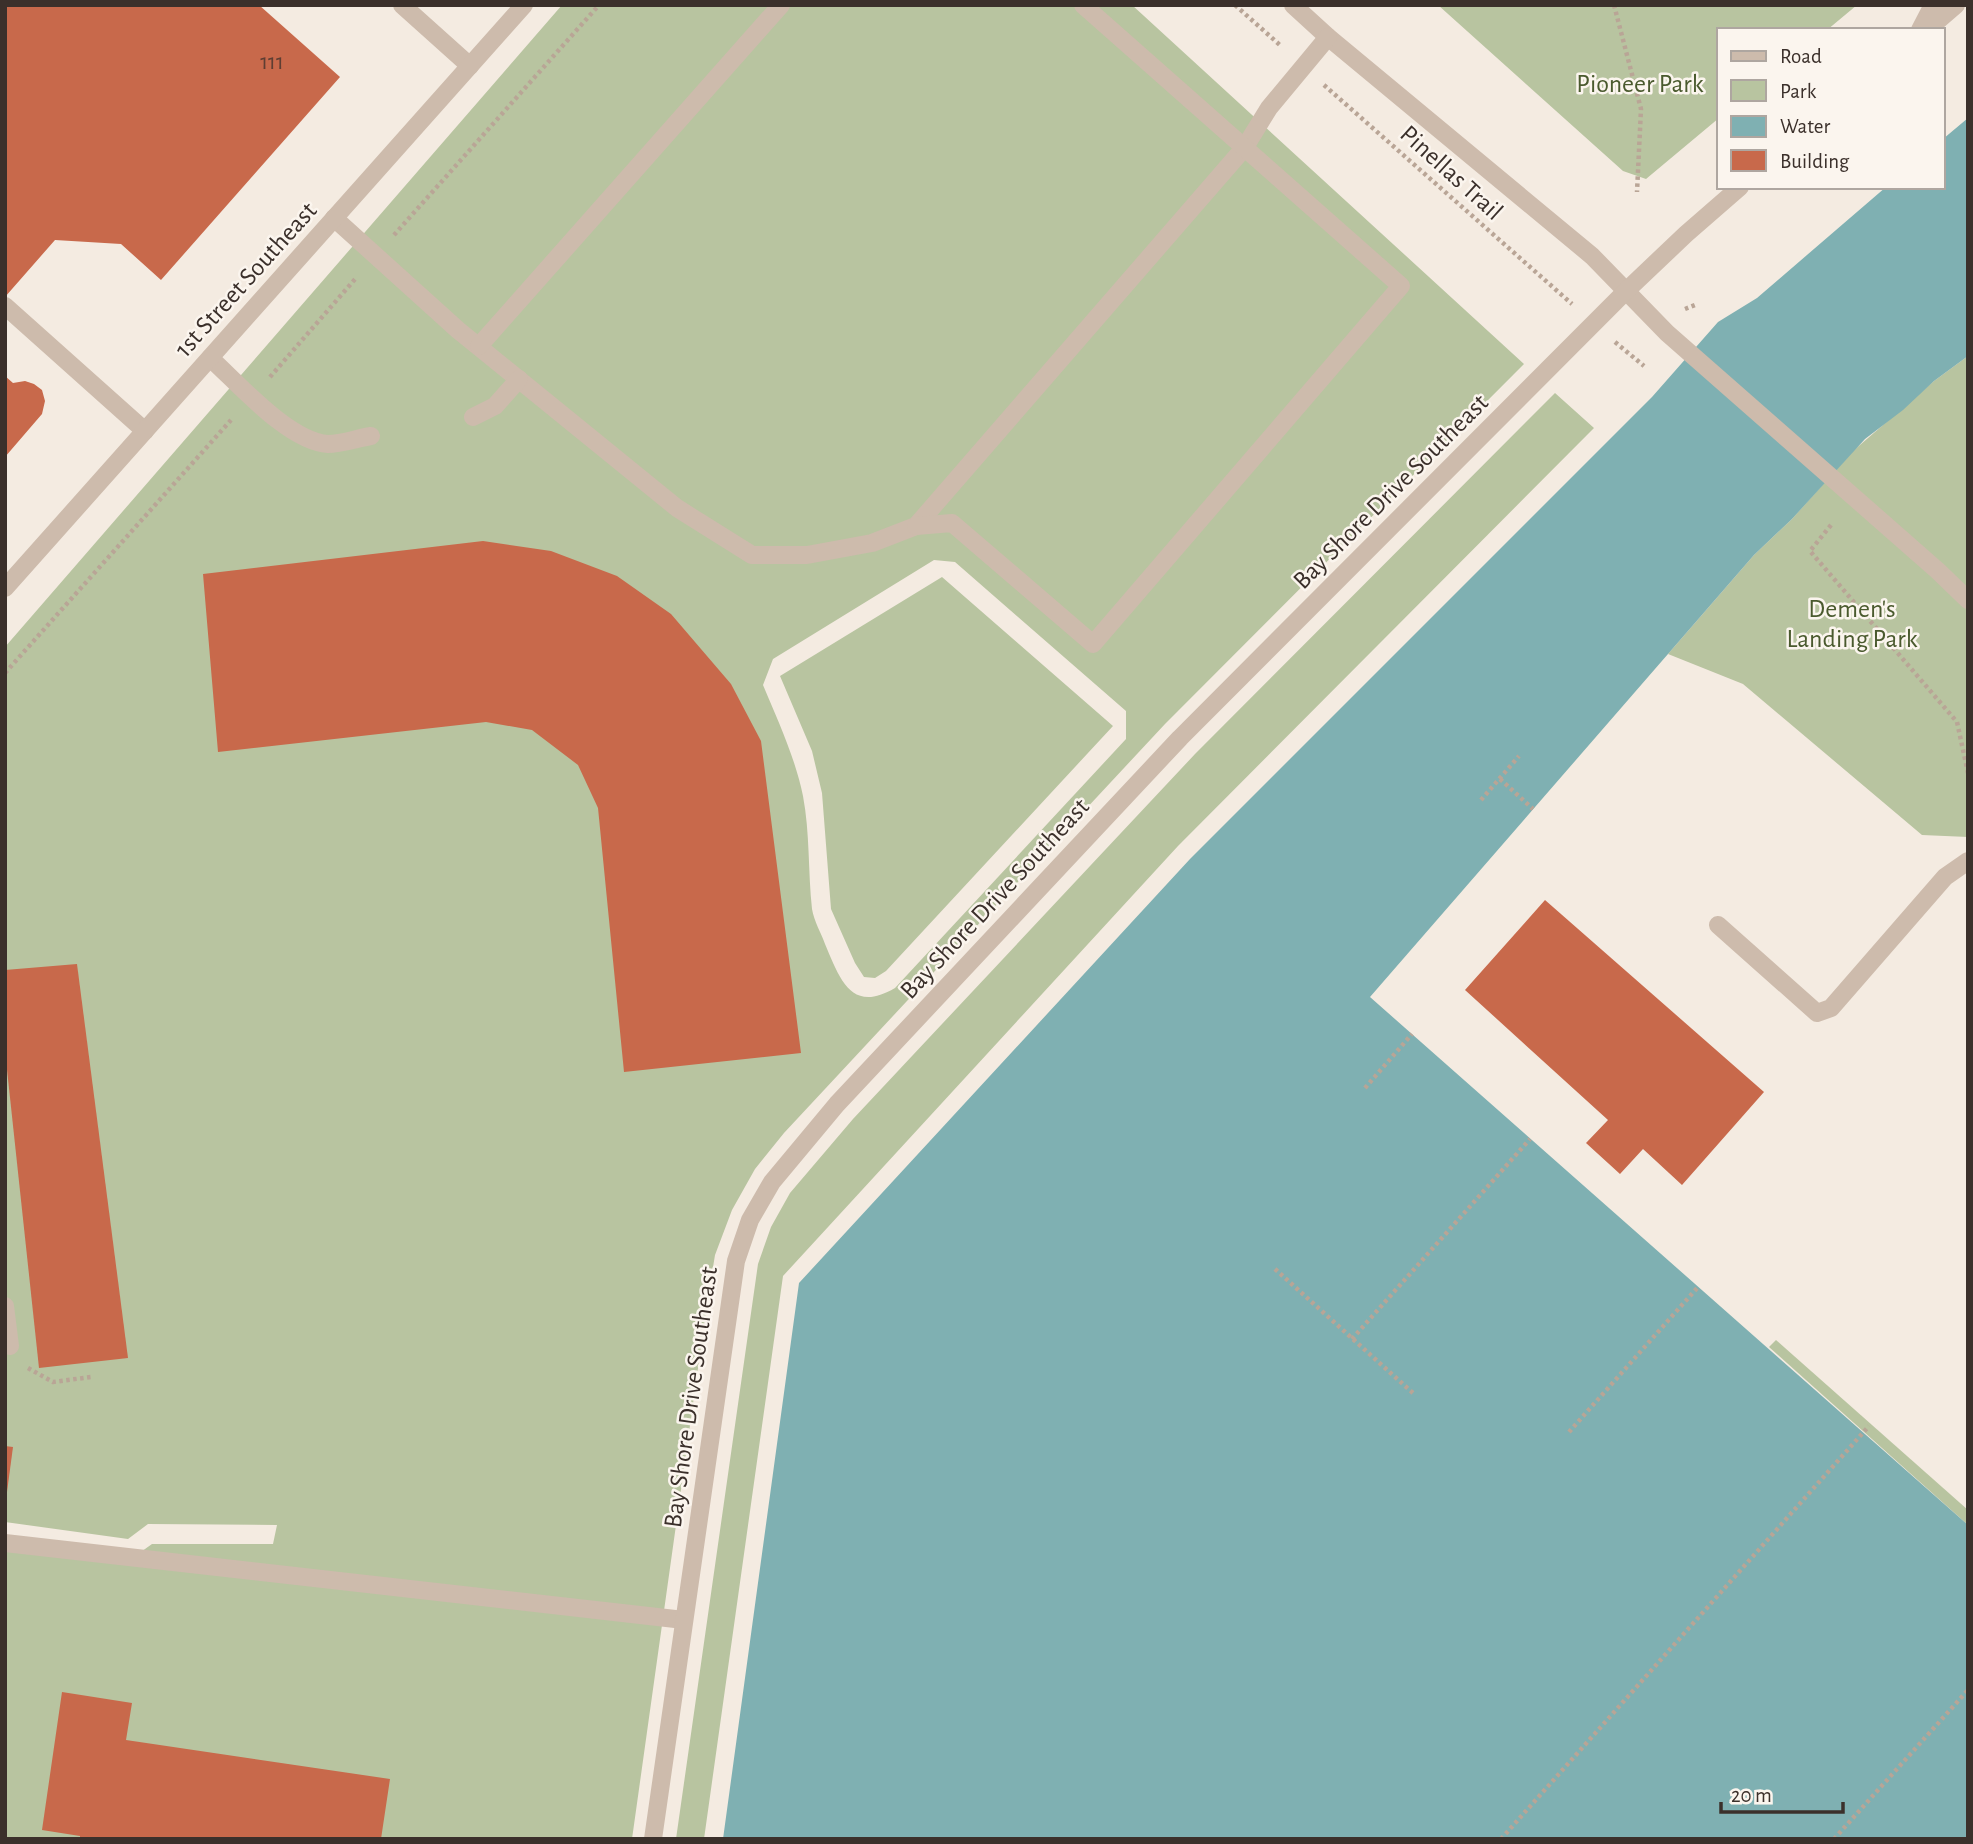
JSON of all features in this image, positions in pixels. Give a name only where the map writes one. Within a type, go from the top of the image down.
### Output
[{"type":"street","points":[[402,5],[470,66]]},
{"type":"street","name":"1st Street Southeast","points":[[6,585],[524,5]]},
{"type":"street","points":[[479,346],[781,5]]},
{"type":"street","points":[[334,218],[479,346],[677,508],[752,555],[807,555],[873,543],[916,526],[952,523],[1093,644],[1401,286],[1083,5]]},
{"type":"street","points":[[1293,5],[1592,256],[1657,322],[1938,570],[1968,600]]},
{"type":"street","points":[[1921,28],[1933,5]]},
{"type":"street","points":[[1929,28],[1956,5]]},
{"type":"street","points":[[916,526],[1245,147],[1269,108],[1328,37]]},
{"type":"street","name":"Bay Shore Drive Southeast","points":[[653,1839],[736,1261],[750,1220],[772,1182],[837,1104],[1180,738],[1626,291],[1685,233],[1738,189]]},
{"type":"street","points":[[5,306],[145,431]]},
{"type":"street","points":[[210,358],[298,436],[328,444],[371,436]]},
{"type":"street","points":[[473,416],[495,405],[519,379]]},
{"type":"street","points":[[1718,925],[1817,1013],[1831,1008],[1945,877],[1968,861]]},
{"type":"street","points":[[5,1306],[10,1346]]},
{"type":"street","points":[[5,1543],[684,1620]]},
{"type":"path","points":[[393,237],[598,5]]},
{"type":"path","name":"Pinellas Trail","points":[[1235,5],[1593,324],[1644,366]]},
{"type":"path","points":[[1614,5],[1641,109],[1637,192]]},
{"type":"path","points":[[281,364],[351,284]]},
{"type":"path","points":[[1609,353],[1618,344],[1657,322],[1695,305]]},
{"type":"path","points":[[5,673],[221,431]]},
{"type":"path","points":[[1831,525],[1810,551],[1957,722],[1968,773]]},
{"type":"path","points":[[1481,800],[1519,756]]},
{"type":"path","points":[[1500,779],[1533,809]]},
{"type":"path","points":[[1365,1088],[1412,1034]]},
{"type":"path","points":[[1352,1339],[1530,1139]]},
{"type":"path","points":[[1275,1269],[1414,1394]]},
{"type":"path","points":[[1569,1432],[1698,1287]]},
{"type":"path","points":[[10,1346],[26,1367],[53,1382],[91,1377]]},
{"type":"path","points":[[1501,1839],[1869,1426]]},
{"type":"path","points":[[1834,1839],[1968,1690]]},
{"type":"green space","points":[[562,5],[1132,5],[1524,364],[1165,724],[784,1133],[755,1169],[732,1210],[715,1255],[632,1839],[5,1839],[5,1542],[138,1554],[152,1544],[273,1544],[277,1525],[148,1524],[128,1539],[5,1522],[5,647]],"holes":[[[934,560],[955,562],[1126,711],[1126,739],[895,988],[880,995],[857,995],[842,980],[814,918],[807,824],[800,782],[763,685],[773,659]]]},
{"type":"green space","name":"Pioneer Park","points":[[1438,5],[1857,5],[1829,28],[1717,28],[1717,120],[1646,179],[1623,171]]},
{"type":"green space","name":"Demen's Landing Park","points":[[1968,356],[1968,837],[1922,835],[1743,684],[1668,654],[1754,555],[1792,519],[1853,451],[1934,381]]},
{"type":"green space","points":[[1555,393],[1594,428],[1178,846],[783,1276],[704,1839],[676,1839],[758,1264],[771,1227],[790,1193],[853,1119],[1195,754]]},
{"type":"green space","points":[[942,577],[1113,726],[886,971],[875,978],[864,977],[831,909],[822,793],[812,751],[780,676]]},
{"type":"green space","points":[[1776,1340],[1968,1510],[1968,1525],[1769,1347]]},
{"type":"water","points":[[1968,118],[1968,356],[1865,439],[1792,519],[1754,555],[1370,997],[1968,1525],[1968,1839],[723,1839],[799,1283],[1190,859],[1652,397],[1718,322],[1757,298],[1884,189],[1945,189],[1945,137]]},
{"type":"building","points":[[5,5],[259,5],[340,77],[161,280],[121,244],[55,240],[5,297]]},
{"type":"building","points":[[5,376],[13,383],[25,381],[34,384],[42,390],[45,401],[42,414],[5,457]]},
{"type":"building","points":[[483,541],[551,551],[617,576],[671,614],[731,684],[761,741],[801,1053],[624,1072],[598,808],[578,765],[532,730],[486,722],[218,752],[203,574]]},
{"type":"building","points":[[1545,900],[1764,1092],[1682,1185],[1643,1149],[1620,1174],[1586,1143],[1608,1120],[1465,990]]},
{"type":"building","points":[[77,964],[128,1358],[39,1368],[5,1051],[5,970]]},
{"type":"building","points":[[5,1446],[13,1447],[7,1492],[5,1492]]},
{"type":"building","points":[[62,1692],[132,1703],[126,1740],[390,1779],[381,1839],[80,1839],[80,1836],[42,1830]]}]
